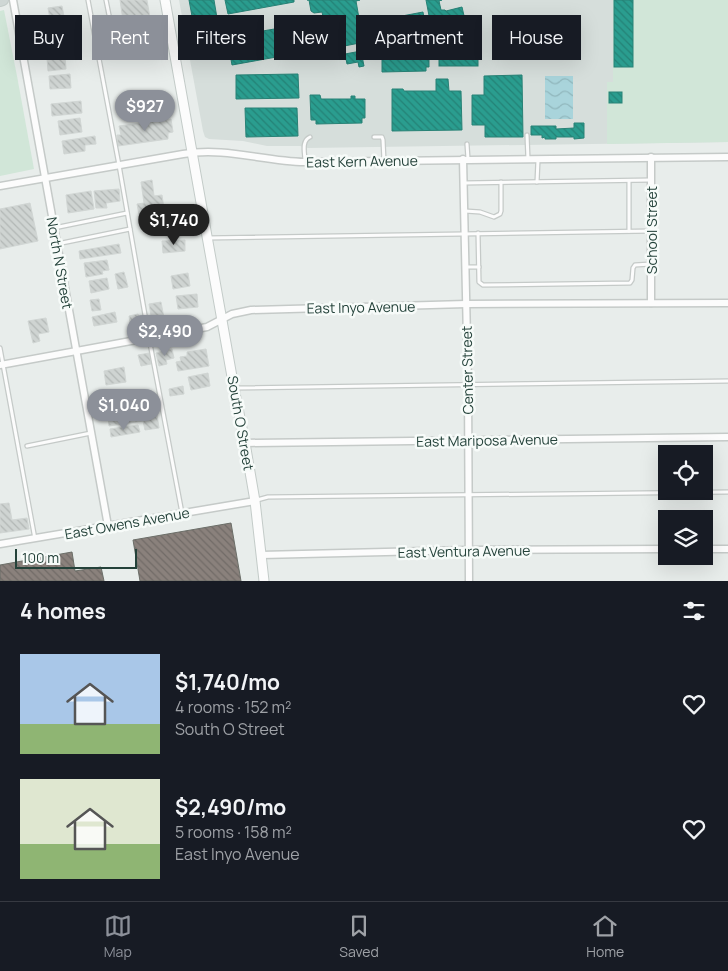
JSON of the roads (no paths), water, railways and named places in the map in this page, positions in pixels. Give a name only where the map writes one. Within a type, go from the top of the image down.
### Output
[{"type":"main road","name":"South O Street","points":[[165,0],[255,501],[264,581]]},
{"type":"street","name":"North N Street","points":[[13,0],[108,526]]},
{"type":"street","name":"East Kern Avenue","points":[[0,186],[192,152],[212,151],[271,160],[305,162],[728,156]]},
{"type":"street","name":"School Street","points":[[651,157],[651,303]]},
{"type":"street","name":"Center Street","points":[[465,159],[469,581]]},
{"type":"street","name":"East Inyo Avenue","points":[[1,365],[207,327],[232,314],[251,310],[466,304],[728,303]]},
{"type":"street","name":"East Mariposa Avenue","points":[[245,443],[728,437]]},
{"type":"street","name":"East Owens Avenue","points":[[0,544],[255,501]]},
{"type":"street","points":[[713,549],[728,548]]},
{"type":"street","name":"East Ventura Avenue","points":[[261,555],[468,550],[658,549]]},
{"type":"lane","points":[[88,0],[92,21]]},
{"type":"lane","points":[[106,0],[109,15]]},
{"type":"lane","points":[[168,41],[172,40]]},
{"type":"lane","points":[[99,60],[182,513]]},
{"type":"lane","points":[[527,135],[528,159]]},
{"type":"lane","points":[[305,162],[304,142],[310,137]]},
{"type":"lane","points":[[374,137],[382,137],[384,161]]},
{"type":"lane","points":[[465,159],[468,144]]},
{"type":"lane","points":[[537,182],[538,159]]},
{"type":"lane","points":[[464,183],[651,180]]},
{"type":"lane","points":[[629,181],[629,231]]},
{"type":"lane","points":[[464,211],[498,216],[501,211],[501,182]]},
{"type":"lane","points":[[54,228],[127,213]]},
{"type":"lane","points":[[57,244],[130,229]]},
{"type":"lane","points":[[208,238],[651,231]]},
{"type":"lane","points":[[478,233],[479,282],[483,285],[630,282],[634,265],[651,264]]},
{"type":"lane","points":[[465,267],[479,267]]},
{"type":"lane","points":[[0,348],[1,365],[35,539]]},
{"type":"lane","points":[[234,388],[728,381]]},
{"type":"lane","points":[[27,446],[91,433]]},
{"type":"lane","points":[[255,501],[268,497],[728,492]]},
{"type":"water","points":[[545,76],[573,76],[573,119],[545,119]]}]
